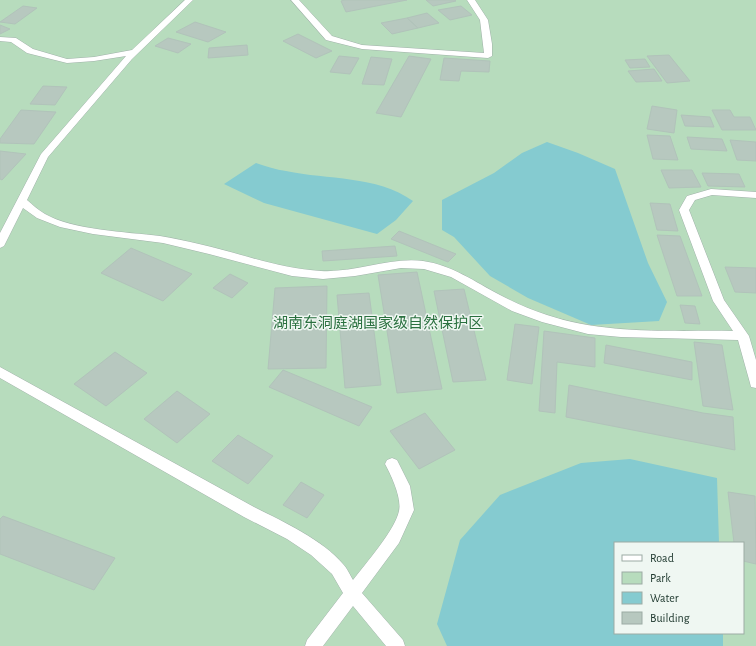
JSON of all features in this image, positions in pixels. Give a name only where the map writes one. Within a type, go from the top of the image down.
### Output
[{"type":"street","points":[[0,244],[44,156],[134,52],[189,0]]},
{"type":"street","points":[[295,0],[329,38],[362,47],[488,56],[488,44],[484,20],[471,0]]},
{"type":"street","points":[[0,39],[13,40],[30,51],[67,62],[134,52]]},
{"type":"street","points":[[756,195],[711,192],[692,198],[684,210],[719,301],[743,336],[756,383]]},
{"type":"street","points":[[21,201],[41,216],[60,224],[93,231],[163,240],[202,248],[292,272],[323,275],[401,264],[424,265],[455,274],[516,308],[546,319],[588,330],[621,333],[743,336]]},
{"type":"street","points":[[0,372],[249,512],[292,534],[316,550],[338,569],[352,594],[397,646]]},
{"type":"street","points":[[313,646],[394,538],[407,510],[403,486],[392,464]]},
{"type":"green space","name":"湖南东洞庭湖国家级自然保护区","points":[[0,0],[756,0],[756,646],[0,646]]},
{"type":"water","points":[[547,142],[578,153],[615,169],[648,263],[667,302],[659,321],[591,325],[528,298],[490,276],[454,237],[442,230],[442,200],[494,173],[522,153]]},
{"type":"water","points":[[256,163],[275,169],[302,174],[368,182],[399,193],[413,201],[396,220],[377,234],[264,203],[224,184]]},
{"type":"water","points":[[630,459],[717,478],[719,542],[614,542],[614,634],[723,634],[723,646],[447,646],[437,624],[460,540],[500,495],[581,463]]},
{"type":"building","points":[[407,0],[346,12],[341,1]]},
{"type":"building","points":[[426,0],[455,0],[456,1],[433,6]]},
{"type":"building","points":[[23,6],[37,8],[15,24],[0,22]]},
{"type":"building","points":[[461,6],[472,15],[450,20],[438,10]]},
{"type":"building","points":[[427,13],[439,23],[418,28],[407,18]]},
{"type":"building","points":[[407,18],[418,28],[392,34],[381,23]]},
{"type":"building","points":[[195,22],[226,32],[208,42],[176,32]]},
{"type":"building","points":[[0,25],[10,29],[0,34]]},
{"type":"building","points":[[298,34],[332,51],[316,58],[283,41]]},
{"type":"building","points":[[168,38],[191,44],[178,53],[155,46]]},
{"type":"building","points":[[247,45],[248,55],[208,58],[209,48]]},
{"type":"building","points":[[669,55],[690,81],[667,83],[647,56]]},
{"type":"building","points":[[339,56],[359,58],[350,74],[330,72]]},
{"type":"building","points":[[409,56],[431,59],[401,117],[376,113]]},
{"type":"building","points":[[371,57],[392,59],[384,85],[362,84]]},
{"type":"building","points":[[444,58],[490,61],[489,72],[461,71],[459,81],[440,80]]},
{"type":"building","points":[[645,59],[650,67],[630,68],[625,60]]},
{"type":"building","points":[[654,69],[662,81],[636,82],[628,71]]},
{"type":"building","points":[[43,86],[67,87],[55,105],[30,104]]},
{"type":"building","points":[[652,106],[677,110],[674,133],[647,129]]},
{"type":"building","points":[[21,110],[56,112],[34,144],[0,143],[0,139]]},
{"type":"building","points":[[712,110],[730,110],[734,117],[750,117],[756,130],[722,130]]},
{"type":"building","points":[[681,115],[710,117],[714,127],[685,126]]},
{"type":"building","points":[[647,135],[670,136],[678,160],[653,159]]},
{"type":"building","points":[[687,137],[722,139],[727,151],[691,149]]},
{"type":"building","points":[[730,140],[756,142],[756,161],[737,160]]},
{"type":"building","points":[[0,151],[26,154],[2,180],[0,179]]},
{"type":"building","points":[[661,170],[692,170],[701,187],[669,188]]},
{"type":"building","points":[[702,173],[739,174],[745,187],[708,186]]},
{"type":"building","points":[[650,203],[670,204],[678,231],[657,230]]},
{"type":"building","points":[[399,231],[456,254],[448,262],[391,239]]},
{"type":"building","points":[[657,235],[680,236],[702,296],[677,296]]},
{"type":"building","points":[[395,246],[397,256],[323,261],[322,251]]},
{"type":"building","points":[[131,248],[192,274],[163,301],[101,273]]},
{"type":"building","points":[[725,267],[756,268],[756,293],[735,292]]},
{"type":"building","points":[[417,272],[442,389],[397,393],[378,275]]},
{"type":"building","points":[[230,274],[248,283],[232,298],[213,288]]},
{"type":"building","points":[[327,286],[326,368],[268,369],[275,288]]},
{"type":"building","points":[[464,289],[486,380],[453,382],[434,291]]},
{"type":"building","points":[[369,293],[381,385],[345,388],[337,295]]},
{"type":"building","points":[[680,305],[695,306],[700,324],[685,323]]},
{"type":"building","points":[[515,324],[539,327],[532,384],[507,380]]},
{"type":"building","points":[[544,331],[595,338],[595,367],[557,362],[555,413],[539,411]]},
{"type":"building","points":[[694,342],[722,345],[733,410],[703,406]]},
{"type":"building","points":[[606,345],[692,362],[692,380],[604,363]]},
{"type":"building","points":[[115,352],[147,373],[106,406],[74,384]]},
{"type":"building","points":[[283,370],[372,407],[359,426],[269,387]]},
{"type":"building","points":[[569,385],[703,413],[733,417],[735,450],[566,417]]},
{"type":"building","points":[[177,391],[210,414],[177,443],[144,419]]},
{"type":"building","points":[[425,413],[455,450],[419,469],[390,431]]},
{"type":"building","points":[[238,435],[273,456],[248,484],[212,461]]},
{"type":"building","points":[[301,482],[324,495],[307,518],[283,505]]},
{"type":"building","points":[[728,492],[755,496],[756,564],[744,561],[744,542],[734,542]]},
{"type":"building","points":[[3,516],[115,558],[94,590],[0,554],[0,519]]}]
